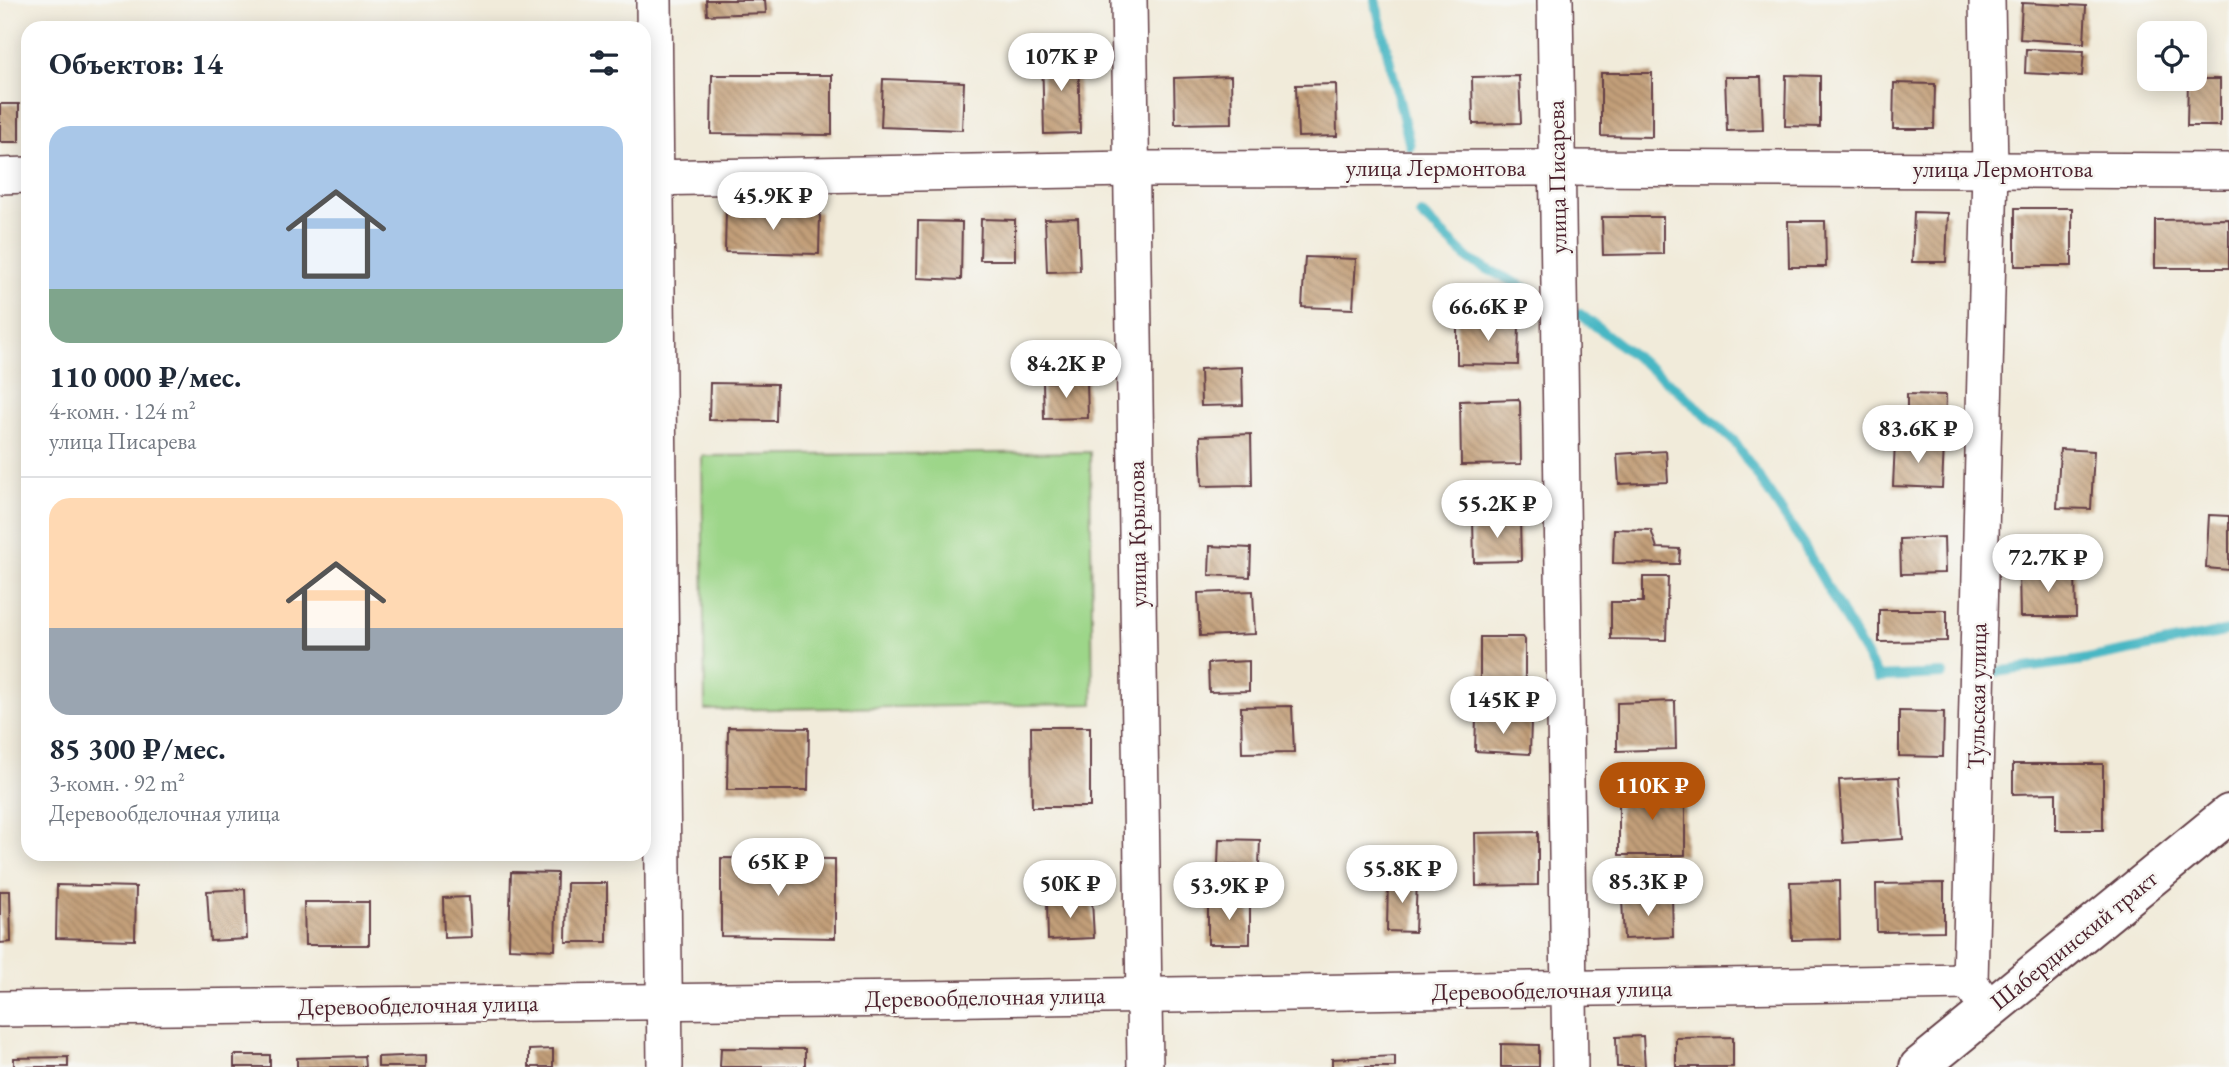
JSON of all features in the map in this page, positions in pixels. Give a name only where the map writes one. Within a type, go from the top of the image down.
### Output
[{"type":"main road","name":"Шабердинский тракт","points":[[1919,1067],[1979,996],[2229,814]]},
{"type":"street","points":[[651,134],[654,0]]},
{"type":"street","name":"улица Крылова","points":[[1129,0],[1144,1067]]},
{"type":"street","name":"улица Писарева","points":[[1555,0],[1570,1067]]},
{"type":"street","name":"Тульская улица","points":[[1979,996],[1990,169],[1987,0]]},
{"type":"street","name":"улица Лермонтова","points":[[651,178],[1131,169],[2229,171]]},
{"type":"street","points":[[0,176],[21,175]]},
{"type":"street","points":[[651,237],[666,1067]]},
{"type":"street","name":"Деревообделочная улица","points":[[0,1009],[1570,990],[1979,996]]},
{"type":"green space","points":[[1090,452],[1093,704],[705,710],[702,456]]},
{"type":"building","points":[[706,0],[765,0],[766,13],[707,15]]},
{"type":"building","points":[[2022,3],[2086,6],[2084,43],[2020,39]]},
{"type":"building","points":[[2026,49],[2084,51],[2082,76],[2025,73]]},
{"type":"building","points":[[1078,52],[1080,133],[1044,134],[1042,53]]},
{"type":"building","points":[[1601,73],[1652,73],[1652,137],[1601,136]]},
{"type":"building","points":[[712,75],[832,75],[832,135],[711,134]]},
{"type":"building","points":[[1786,75],[1820,76],[1820,127],[1785,126]]},
{"type":"building","points":[[1231,76],[1232,123],[1175,124],[1174,78]]},
{"type":"building","points":[[1519,76],[1521,123],[1473,124],[1472,77]]},
{"type":"building","points":[[1725,77],[1761,77],[1763,130],[1727,131]]},
{"type":"building","points":[[883,79],[964,82],[962,130],[881,127]]},
{"type":"building","points":[[2207,79],[2220,79],[2220,126],[2187,126],[2188,91],[2207,91]]},
{"type":"building","points":[[1894,83],[1935,84],[1934,129],[1893,129]]},
{"type":"building","points":[[1336,84],[1337,136],[1298,137],[1296,85]]},
{"type":"building","points":[[0,104],[19,104],[19,142],[0,142]]},
{"type":"building","points":[[2015,208],[2072,208],[2072,266],[2015,266]]},
{"type":"building","points":[[726,210],[820,212],[819,254],[725,252]]},
{"type":"building","points":[[1914,212],[1948,213],[1946,262],[1912,262]]},
{"type":"building","points":[[1602,217],[1663,217],[1663,254],[1603,255]]},
{"type":"building","points":[[1078,218],[1080,271],[1047,272],[1045,219]]},
{"type":"building","points":[[981,219],[1015,220],[1015,260],[980,260]]},
{"type":"building","points":[[2229,219],[2229,268],[2155,268],[2155,220]]},
{"type":"building","points":[[918,221],[962,222],[961,280],[917,278]]},
{"type":"building","points":[[1788,221],[1825,221],[1826,267],[1789,267]]},
{"type":"building","points":[[1305,257],[1356,259],[1353,309],[1302,307]]},
{"type":"building","points":[[1457,321],[1519,322],[1518,365],[1457,364]]},
{"type":"building","points":[[1242,367],[1243,405],[1201,406],[1200,369]]},
{"type":"building","points":[[1087,381],[1088,418],[1044,419],[1043,382]]},
{"type":"building","points":[[710,383],[777,384],[776,421],[709,420]]},
{"type":"building","points":[[1907,394],[1946,395],[1945,428],[1907,427]]},
{"type":"building","points":[[1518,399],[1521,464],[1461,465],[1460,401]]},
{"type":"building","points":[[1251,434],[1252,485],[1202,486],[1200,436]]},
{"type":"building","points":[[1895,442],[1944,444],[1942,488],[1893,486]]},
{"type":"building","points":[[2060,449],[2094,451],[2091,509],[2057,508]]},
{"type":"building","points":[[1666,451],[1668,482],[1619,484],[1617,454]]},
{"type":"building","points":[[2209,515],[2229,516],[2229,570],[2206,568]]},
{"type":"building","points":[[1473,519],[1520,519],[1521,561],[1474,562]]},
{"type":"building","points":[[1614,529],[1651,530],[1657,548],[1680,549],[1679,564],[1613,563]]},
{"type":"building","points":[[1944,537],[1945,573],[1901,574],[1900,539]]},
{"type":"building","points":[[1210,546],[1251,548],[1250,577],[1209,575]]},
{"type":"building","points":[[2075,571],[2076,617],[2020,617],[2019,572]]},
{"type":"building","points":[[1643,577],[1668,577],[1666,640],[1611,639],[1611,602],[1643,602]]},
{"type":"building","points":[[1253,591],[1255,634],[1200,636],[1198,593]]},
{"type":"building","points":[[1879,610],[1947,610],[1947,641],[1879,642]]},
{"type":"building","points":[[1480,637],[1523,637],[1525,697],[1480,697]]},
{"type":"building","points":[[1249,661],[1249,691],[1209,692],[1208,663]]},
{"type":"building","points":[[1675,701],[1676,749],[1617,751],[1617,703]]},
{"type":"building","points":[[1292,706],[1294,752],[1242,753],[1241,707]]},
{"type":"building","points":[[1899,711],[1944,712],[1943,757],[1899,756]]},
{"type":"building","points":[[1476,717],[1531,720],[1530,754],[1475,751]]},
{"type":"building","points":[[728,727],[809,728],[808,790],[727,790]]},
{"type":"building","points":[[1031,727],[1090,727],[1090,807],[1032,807]]},
{"type":"building","points":[[2013,764],[2103,764],[2103,830],[2056,830],[2056,793],[2013,794]]},
{"type":"building","points":[[1899,777],[1903,839],[1843,843],[1839,780]]},
{"type":"building","points":[[1619,788],[1685,788],[1685,855],[1619,855]]},
{"type":"building","points":[[1538,832],[1538,885],[1476,886],[1475,833]]},
{"type":"building","points":[[1219,839],[1260,840],[1259,866],[1218,865]]},
{"type":"building","points":[[721,858],[835,859],[835,938],[721,936]]},
{"type":"building","points":[[511,872],[557,873],[555,950],[509,948]]},
{"type":"building","points":[[1388,878],[1417,879],[1415,932],[1387,931]]},
{"type":"building","points":[[1839,881],[1840,939],[1792,940],[1790,882]]},
{"type":"building","points":[[567,883],[607,883],[607,942],[566,942]]},
{"type":"building","points":[[1944,883],[1944,931],[1877,932],[1876,884]]},
{"type":"building","points":[[57,885],[136,887],[135,940],[56,938]]},
{"type":"building","points":[[245,889],[247,939],[210,941],[207,891]]},
{"type":"building","points":[[0,891],[10,891],[11,942],[0,943]]},
{"type":"building","points":[[469,897],[471,937],[444,938],[443,898]]},
{"type":"building","points":[[1672,897],[1673,937],[1624,939],[1622,899]]},
{"type":"building","points":[[1092,900],[1094,938],[1048,940],[1047,902]]},
{"type":"building","points":[[1208,900],[1250,900],[1250,944],[1208,944]]},
{"type":"building","points":[[304,902],[369,902],[369,945],[305,945]]},
{"type":"building","points":[[1643,1036],[1645,1067],[1617,1067],[1616,1037]]},
{"type":"building","points":[[1733,1037],[1733,1067],[1676,1067],[1676,1038]]},
{"type":"building","points":[[1501,1044],[1539,1045],[1539,1067],[1501,1067]]},
{"type":"building","points":[[721,1048],[805,1049],[805,1067],[720,1067]]},
{"type":"building","points":[[553,1049],[553,1067],[529,1067],[529,1050]]},
{"type":"building","points":[[234,1055],[270,1055],[270,1067],[234,1067]]},
{"type":"building","points":[[426,1055],[426,1067],[378,1067],[378,1057]]},
{"type":"building","points":[[364,1056],[365,1067],[297,1067],[297,1058]]},
{"type":"building","points":[[1395,1056],[1395,1067],[1332,1067],[1332,1059]]},
{"type":"building","points":[[68,1057],[68,1067],[14,1067],[14,1058]]},
{"type":"waterway","points":[[1375,0],[1410,146]]},
{"type":"waterway","points":[[1421,214],[1471,261],[1536,293]]},
{"type":"waterway","points":[[1580,314],[1677,389],[1735,442],[1800,539],[1878,677],[1943,674]]},
{"type":"waterway","points":[[1981,674],[2077,661],[2229,631]]}]
